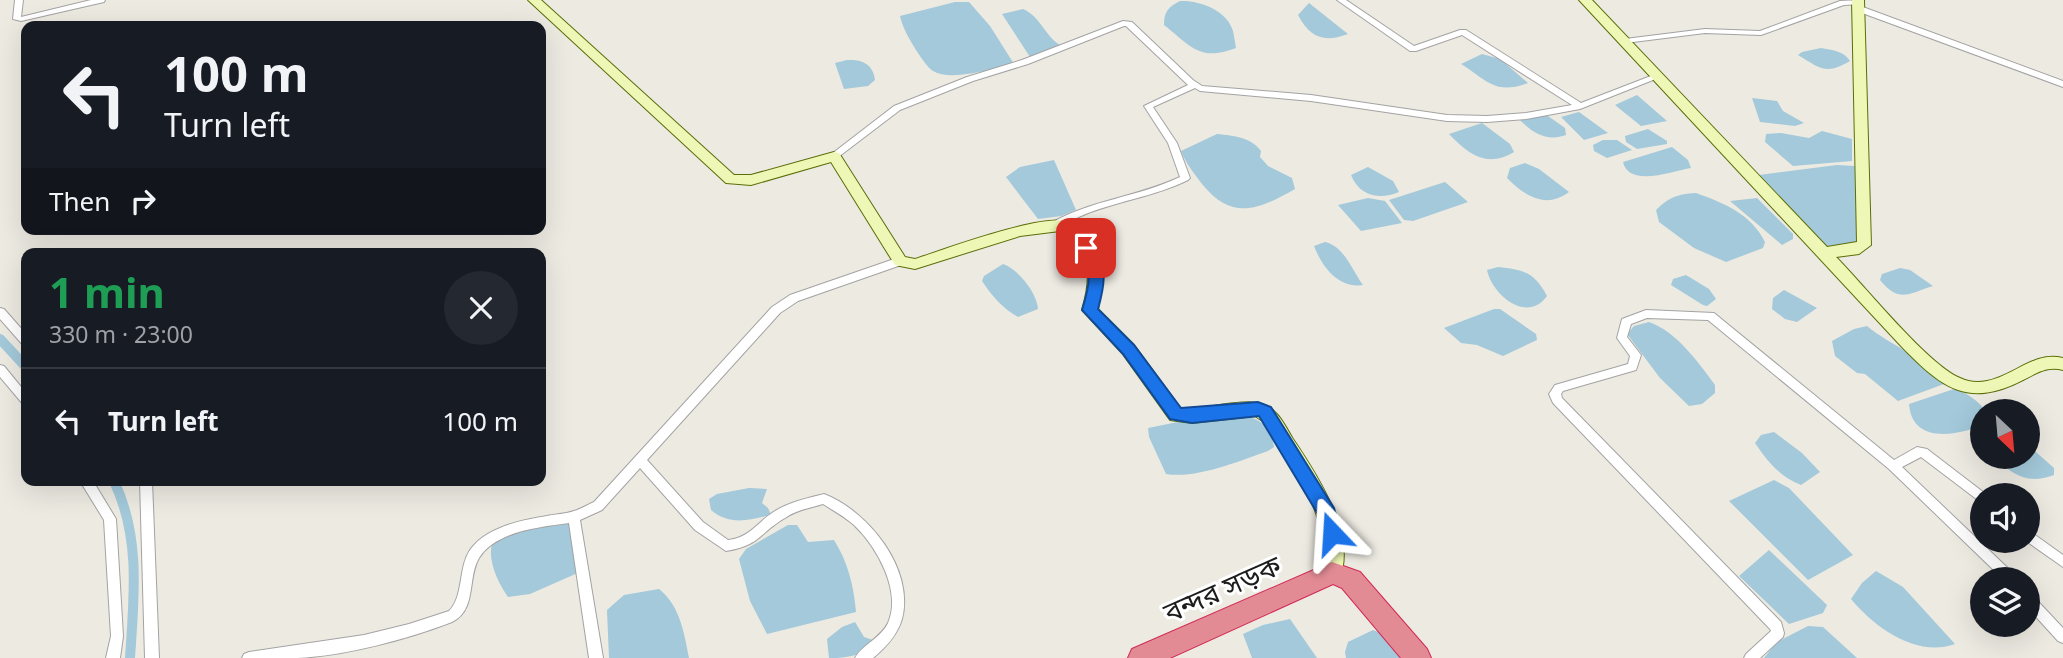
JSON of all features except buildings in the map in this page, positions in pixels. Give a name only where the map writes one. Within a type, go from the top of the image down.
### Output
[{"type":"highway","name":"বন্দর সড়ক","points":[[1140,658],[1332,573]]},
{"type":"highway","points":[[1332,573],[1351,580],[1418,658]]},
{"type":"street","points":[[19,0],[16,19],[101,0]]},
{"type":"street","points":[[534,0],[731,180],[751,180],[834,156],[897,108],[970,79],[1037,58],[1123,23],[1129,24],[1195,85],[1207,89],[1311,98],[1447,118],[1526,116],[1580,106],[1659,76]]},
{"type":"street","points":[[1341,0],[1413,50],[1463,33],[1580,106]]},
{"type":"street","points":[[1585,0],[1925,358],[1953,382],[1972,388],[1990,389],[2049,361],[2063,364]]},
{"type":"street","points":[[1625,41],[1704,31],[1760,33],[1836,6],[1857,3],[2063,83]]},
{"type":"street","points":[[1824,253],[1854,250],[1864,245],[1857,3]]},
{"type":"street","points":[[1054,225],[1077,213],[1136,198],[1185,178],[1172,143],[1148,106],[1195,85]]},
{"type":"street","points":[[834,156],[900,261]]},
{"type":"street","points":[[248,658],[335,648],[409,631],[453,615],[459,607],[470,560],[496,536],[536,523],[574,517],[597,506],[776,310],[794,298],[900,261],[915,264],[1019,231],[1054,225],[1063,226],[1076,235],[1097,267],[1090,310],[1128,349],[1176,415],[1192,416],[1258,409],[1270,417],[1328,514],[1335,551],[1332,573]]},
{"type":"street","points":[[0,312],[21,335]]},
{"type":"street","points":[[1751,658],[1778,633],[1776,626],[1706,558],[1557,400],[1555,394],[1559,388],[1632,367],[1636,355],[1622,338],[1622,330],[1626,323],[1636,317],[1646,314],[1710,316],[1894,466],[1999,567]]},
{"type":"street","points":[[0,369],[21,394]]},
{"type":"street","points":[[1894,466],[1917,452],[1923,452],[1970,489]]},
{"type":"street","points":[[639,460],[699,526],[726,546],[740,545],[754,539],[778,516],[800,505],[824,499],[849,513],[869,535],[898,587],[896,618],[881,644],[862,658]]},
{"type":"street","points":[[89,486],[110,519],[117,636],[113,658]]},
{"type":"street","points":[[146,486],[152,658]]},
{"type":"street","points":[[574,517],[596,658]]},
{"type":"street","points":[[2040,544],[2063,562]]},
{"type":"street","points":[[2040,612],[2063,637]]},
{"type":"water","points":[[1180,1],[1204,5],[1225,17],[1233,31],[1236,48],[1213,53],[1196,50],[1164,25],[1168,10]]},
{"type":"water","points":[[955,2],[969,2],[990,26],[1014,64],[962,75],[941,74],[928,67],[909,37],[900,16]]},
{"type":"water","points":[[1309,3],[1348,34],[1325,38],[1313,33],[1298,15]]},
{"type":"water","points":[[1023,9],[1060,45],[1030,57],[1002,14]]},
{"type":"water","points":[[1821,48],[1841,53],[1850,61],[1829,69],[1812,64],[1798,55]]},
{"type":"water","points":[[1482,54],[1500,59],[1528,83],[1499,87],[1485,81],[1461,64]]},
{"type":"water","points":[[857,60],[869,66],[875,80],[868,86],[844,89],[835,63]]},
{"type":"water","points":[[1637,95],[1667,121],[1641,126],[1615,105]]},
{"type":"water","points":[[1752,98],[1777,101],[1783,111],[1804,123],[1795,126],[1760,122]]},
{"type":"water","points":[[1579,112],[1608,133],[1584,140],[1561,117]]},
{"type":"water","points":[[1537,115],[1548,116],[1565,128],[1566,135],[1540,135],[1519,119]]},
{"type":"water","points":[[1482,123],[1510,144],[1514,152],[1495,159],[1479,157],[1449,134]]},
{"type":"water","points":[[1648,129],[1667,141],[1667,144],[1637,149],[1626,142],[1625,136]]},
{"type":"water","points":[[1822,131],[1852,139],[1852,161],[1793,166],[1765,142],[1766,134],[1781,133],[1809,138]]},
{"type":"water","points":[[1217,134],[1242,138],[1257,146],[1261,151],[1260,157],[1268,166],[1292,178],[1295,189],[1269,202],[1246,208],[1224,203],[1213,196],[1193,172],[1181,151]]},
{"type":"water","points":[[1603,140],[1617,140],[1632,150],[1607,158],[1594,151],[1593,145]]},
{"type":"water","points":[[1672,147],[1688,160],[1691,168],[1642,176],[1627,170],[1623,162]]},
{"type":"water","points":[[1054,160],[1076,210],[1061,216],[1038,219],[1006,177],[1020,167]]},
{"type":"water","points":[[1525,163],[1539,169],[1569,192],[1552,200],[1544,200],[1521,191],[1507,178],[1510,168]]},
{"type":"water","points":[[1837,165],[1855,166],[1860,243],[1826,248],[1759,175]]},
{"type":"water","points":[[1368,167],[1393,181],[1399,192],[1378,196],[1360,188],[1351,175]]},
{"type":"water","points":[[1445,182],[1468,202],[1413,221],[1404,220],[1389,200]]},
{"type":"water","points":[[1696,193],[1744,217],[1759,232],[1765,242],[1763,248],[1726,262],[1694,248],[1659,222],[1656,210],[1665,202],[1679,195]]},
{"type":"water","points":[[1368,198],[1385,201],[1402,223],[1361,231],[1338,205]]},
{"type":"water","points":[[1757,198],[1793,234],[1793,239],[1782,245],[1730,201]]},
{"type":"water","points":[[1325,242],[1332,244],[1342,253],[1363,285],[1346,284],[1327,269],[1314,246]]},
{"type":"water","points":[[1003,264],[1026,282],[1038,309],[1018,317],[1002,306],[990,292],[982,281],[984,276]]},
{"type":"water","points":[[1498,267],[1515,269],[1533,277],[1547,296],[1539,304],[1530,307],[1511,303],[1490,279],[1487,270]]},
{"type":"water","points":[[1900,268],[1910,270],[1933,286],[1904,295],[1893,292],[1880,280],[1882,274]]},
{"type":"water","points":[[1686,275],[1709,289],[1716,299],[1707,306],[1703,305],[1671,285],[1673,279]]},
{"type":"water","points":[[1784,290],[1817,308],[1797,322],[1785,319],[1772,309],[1773,298]]},
{"type":"water","points":[[1500,309],[1536,334],[1537,340],[1503,356],[1477,345],[1461,343],[1444,328]]},
{"type":"water","points":[[1649,322],[1678,340],[1715,385],[1715,393],[1702,404],[1689,406],[1660,378],[1627,334],[1634,326]]},
{"type":"water","points":[[1867,326],[1930,367],[1944,384],[1898,401],[1865,374],[1857,373],[1835,356],[1832,341],[1854,329]]},
{"type":"water","points":[[1954,389],[1963,392],[1974,399],[1970,399],[1970,429],[1949,434],[1927,431],[1918,426],[1912,417],[1909,404]]},
{"type":"water","points":[[1247,416],[1266,427],[1274,447],[1244,460],[1204,472],[1166,474],[1149,437],[1148,428],[1203,417]]},
{"type":"water","points":[[1774,432],[1802,453],[1820,472],[1801,485],[1780,473],[1755,443],[1761,435]]},
{"type":"water","points":[[2040,456],[2054,468],[2054,475],[2036,479],[2008,469],[2040,469]]},
{"type":"water","points":[[1774,480],[1789,488],[1853,555],[1808,580],[1729,501]]},
{"type":"water","points":[[749,488],[767,489],[762,503],[771,515],[733,520],[711,510],[709,499],[717,494]]},
{"type":"water","points":[[570,522],[580,572],[530,594],[508,597],[497,578],[492,562],[493,541],[521,529]]},
{"type":"water","points":[[788,525],[797,525],[808,542],[834,540],[850,575],[856,612],[767,634],[750,601],[739,559],[746,549]]},
{"type":"water","points":[[1769,550],[1827,605],[1823,613],[1789,624],[1739,576]]},
{"type":"water","points":[[1876,571],[1903,587],[1955,644],[1926,647],[1912,644],[1884,630],[1861,610],[1851,599],[1862,583]]},
{"type":"water","points":[[659,589],[676,611],[689,658],[609,658],[607,610],[624,595]]},
{"type":"water","points":[[1290,619],[1317,658],[1252,658],[1243,634],[1263,625]]},
{"type":"water","points":[[855,622],[864,637],[876,641],[854,655],[829,658],[827,639],[842,627]]},
{"type":"water","points":[[1808,626],[1823,627],[1857,658],[1764,658],[1777,642]]},
{"type":"water","points":[[1373,630],[1381,633],[1400,658],[1346,658],[1348,642]]},
{"type":"waterway","points":[[0,339],[21,362]]},
{"type":"waterway","points":[[116,486],[128,524],[134,568],[130,658]]},
{"type":"route","points":[[1086,248],[1097,267],[1090,310],[1128,349],[1176,415],[1192,416],[1258,409],[1265,412],[1328,514],[1332,533]]}]
